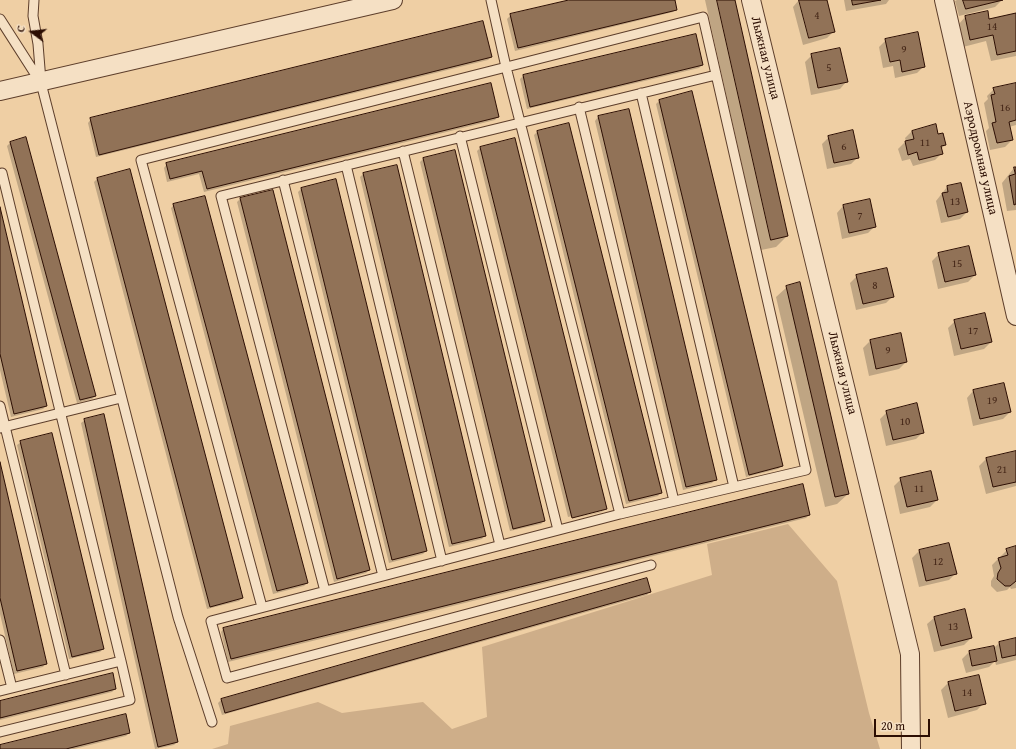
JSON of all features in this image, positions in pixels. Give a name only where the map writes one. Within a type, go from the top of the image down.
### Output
[{"type":"street","points":[[0,91],[41,83],[393,0]]},
{"type":"street","name":"Лыжная улица","points":[[751,0],[910,654],[912,749]]},
{"type":"street","name":"Аэродромная улица","points":[[944,0],[1016,316]]},
{"type":"lane","points":[[34,0],[33,16],[38,44],[41,83],[178,617],[212,722]]},
{"type":"lane","points":[[491,0],[506,67],[620,514]]},
{"type":"lane","points":[[262,607],[141,160],[703,17],[806,470],[620,514],[211,621],[227,678],[651,565]]},
{"type":"lane","points":[[0,19],[41,83]]},
{"type":"lane","points":[[325,591],[221,196],[460,136],[716,75]]},
{"type":"lane","points":[[641,93],[734,487]]},
{"type":"lane","points":[[579,107],[674,501]]},
{"type":"lane","points":[[460,136],[558,530]]},
{"type":"lane","points":[[403,151],[500,545]]},
{"type":"lane","points":[[346,165],[442,561]]},
{"type":"lane","points":[[0,174],[2,173],[130,700],[0,732]]},
{"type":"lane","points":[[283,180],[383,576]]},
{"type":"lane","points":[[2,427],[122,398]]},
{"type":"lane","points":[[0,406],[2,427],[66,675]]},
{"type":"lane","points":[[0,640],[12,688]]},
{"type":"lane","points":[[0,691],[121,661]]},
{"type":"shaded area","points":[[788,524],[837,581],[869,713],[880,749],[212,749],[228,744],[230,726],[318,702],[342,713],[423,702],[452,729],[487,717],[482,647],[712,575],[707,544]]},
{"type":"building","points":[[569,0],[675,0],[677,10],[518,48],[510,14]]},
{"type":"building","points":[[717,0],[735,0],[788,236],[771,240]]},
{"type":"building","points":[[799,0],[827,0],[835,32],[809,38]]},
{"type":"building","points":[[852,0],[881,0],[853,5]]},
{"type":"building","points":[[963,0],[1003,0],[966,9]]},
{"type":"building","points":[[988,11],[989,19],[1016,13],[1016,51],[997,55],[993,35],[970,40],[965,16]]},
{"type":"building","points":[[483,21],[492,57],[99,155],[90,118]]},
{"type":"building","points":[[918,32],[925,67],[902,72],[900,60],[890,62],[885,39]]},
{"type":"building","points":[[696,34],[703,65],[530,107],[523,75]]},
{"type":"building","points":[[840,48],[848,82],[818,88],[811,54]]},
{"type":"building","points":[[491,83],[499,117],[207,189],[202,171],[170,179],[166,163]]},
{"type":"building","points":[[1016,83],[1016,120],[1009,122],[1013,140],[997,143],[992,123],[996,122],[991,95],[995,94],[993,88]]},
{"type":"building","points":[[692,91],[783,466],[749,475],[659,100]]},
{"type":"building","points":[[629,109],[717,480],[686,487],[598,116]]},
{"type":"building","points":[[569,123],[662,493],[629,501],[537,131]]},
{"type":"building","points":[[936,124],[938,134],[943,133],[946,145],[941,146],[943,154],[919,160],[917,152],[908,155],[905,141],[914,139],[912,131]]},
{"type":"building","points":[[853,130],[859,158],[834,163],[828,136]]},
{"type":"building","points":[[26,137],[96,396],[80,400],[10,142]]},
{"type":"building","points":[[515,138],[607,509],[572,518],[480,147]]},
{"type":"building","points":[[455,150],[545,521],[513,529],[423,158]]},
{"type":"building","points":[[397,165],[486,536],[452,544],[363,173]]},
{"type":"building","points":[[1014,167],[1016,167],[1016,204],[1014,205],[1009,176],[1015,174]]},
{"type":"building","points":[[130,169],[243,598],[210,607],[97,178]]},
{"type":"building","points":[[336,179],[427,551],[392,560],[301,188]]},
{"type":"building","points":[[961,183],[968,212],[948,217],[942,193],[948,192],[947,186]]},
{"type":"building","points":[[273,190],[370,570],[337,579],[240,198]]},
{"type":"building","points":[[205,196],[308,583],[277,591],[173,204]]},
{"type":"building","points":[[870,199],[876,227],[849,233],[843,205]]},
{"type":"building","points":[[0,207],[47,406],[14,414],[0,354]]},
{"type":"building","points":[[969,246],[976,275],[945,282],[938,253]]},
{"type":"building","points":[[887,268],[894,297],[863,304],[856,275]]},
{"type":"building","points":[[800,282],[849,494],[835,497],[786,286]]},
{"type":"building","points":[[985,313],[992,342],[961,349],[954,320]]},
{"type":"building","points":[[901,333],[907,362],[876,369],[870,340]]},
{"type":"building","points":[[1004,383],[1011,412],[980,419],[973,390]]},
{"type":"building","points":[[917,403],[924,433],[893,440],[886,411]]},
{"type":"building","points":[[104,414],[178,742],[158,747],[84,419]]},
{"type":"building","points":[[52,433],[104,649],[72,657],[20,441]]},
{"type":"building","points":[[1016,451],[1016,482],[993,487],[986,458]]},
{"type":"building","points":[[0,462],[47,664],[17,671],[0,598]]},
{"type":"building","points":[[931,471],[938,500],[907,507],[900,478]]},
{"type":"building","points":[[803,484],[810,515],[231,659],[223,628]]},
{"type":"building","points":[[949,543],[957,574],[926,581],[919,550]]},
{"type":"building","points":[[1016,546],[1016,581],[1010,586],[1005,586],[997,579],[1001,568],[998,558],[1008,555],[1006,549]]},
{"type":"building","points":[[647,578],[651,592],[225,713],[221,699]]},
{"type":"building","points":[[965,609],[972,638],[941,646],[934,617]]},
{"type":"building","points":[[1016,638],[1016,655],[1002,658],[999,642]]},
{"type":"building","points":[[994,646],[997,661],[972,666],[969,651]]},
{"type":"building","points":[[113,673],[116,689],[0,718],[0,701]]},
{"type":"building","points":[[979,675],[986,704],[955,711],[948,682]]},
{"type":"building","points":[[126,714],[130,733],[66,749],[0,749],[0,745]]}]
